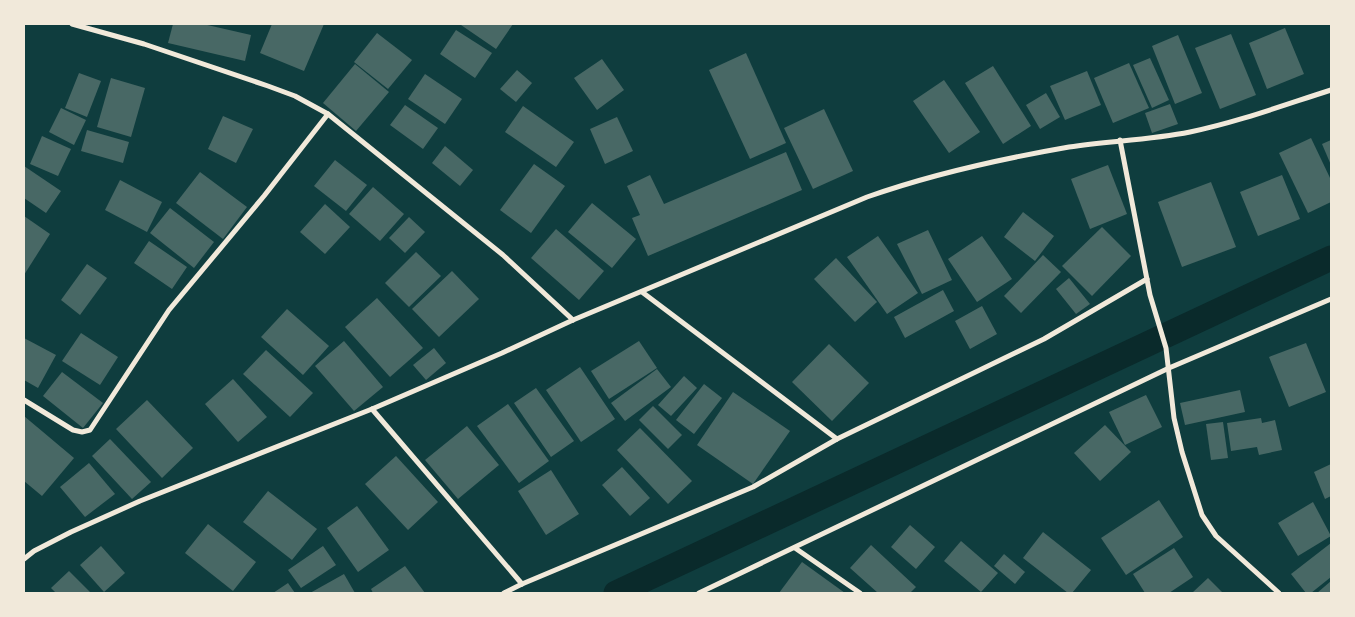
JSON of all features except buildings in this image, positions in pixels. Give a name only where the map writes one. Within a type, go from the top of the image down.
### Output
[{"type":"street","points":[[72,24],[144,44],[268,86],[295,96],[328,114],[503,255],[572,320]]},
{"type":"street","points":[[24,559],[34,551],[71,532],[140,501],[372,409],[502,353],[572,320],[848,204],[903,185],[1001,160],[1069,147],[1188,132],[1217,126],[1331,90]]},
{"type":"street","points":[[24,400],[74,430],[82,432],[90,430],[169,310],[264,196],[328,114]]},
{"type":"street","points":[[1120,140],[1150,295],[1166,348],[1174,418],[1182,452],[1202,515],[1216,536],[1279,593]]},
{"type":"street","points":[[504,593],[753,487],[837,440],[1044,339],[1147,279]]},
{"type":"street","points":[[642,292],[837,440]]},
{"type":"street","points":[[699,593],[1169,368],[1331,299]]},
{"type":"street","points":[[372,409],[522,584]]},
{"type":"street","points":[[795,548],[860,593]]},
{"type":"waterway","points":[[616,593],[1331,258]]}]
